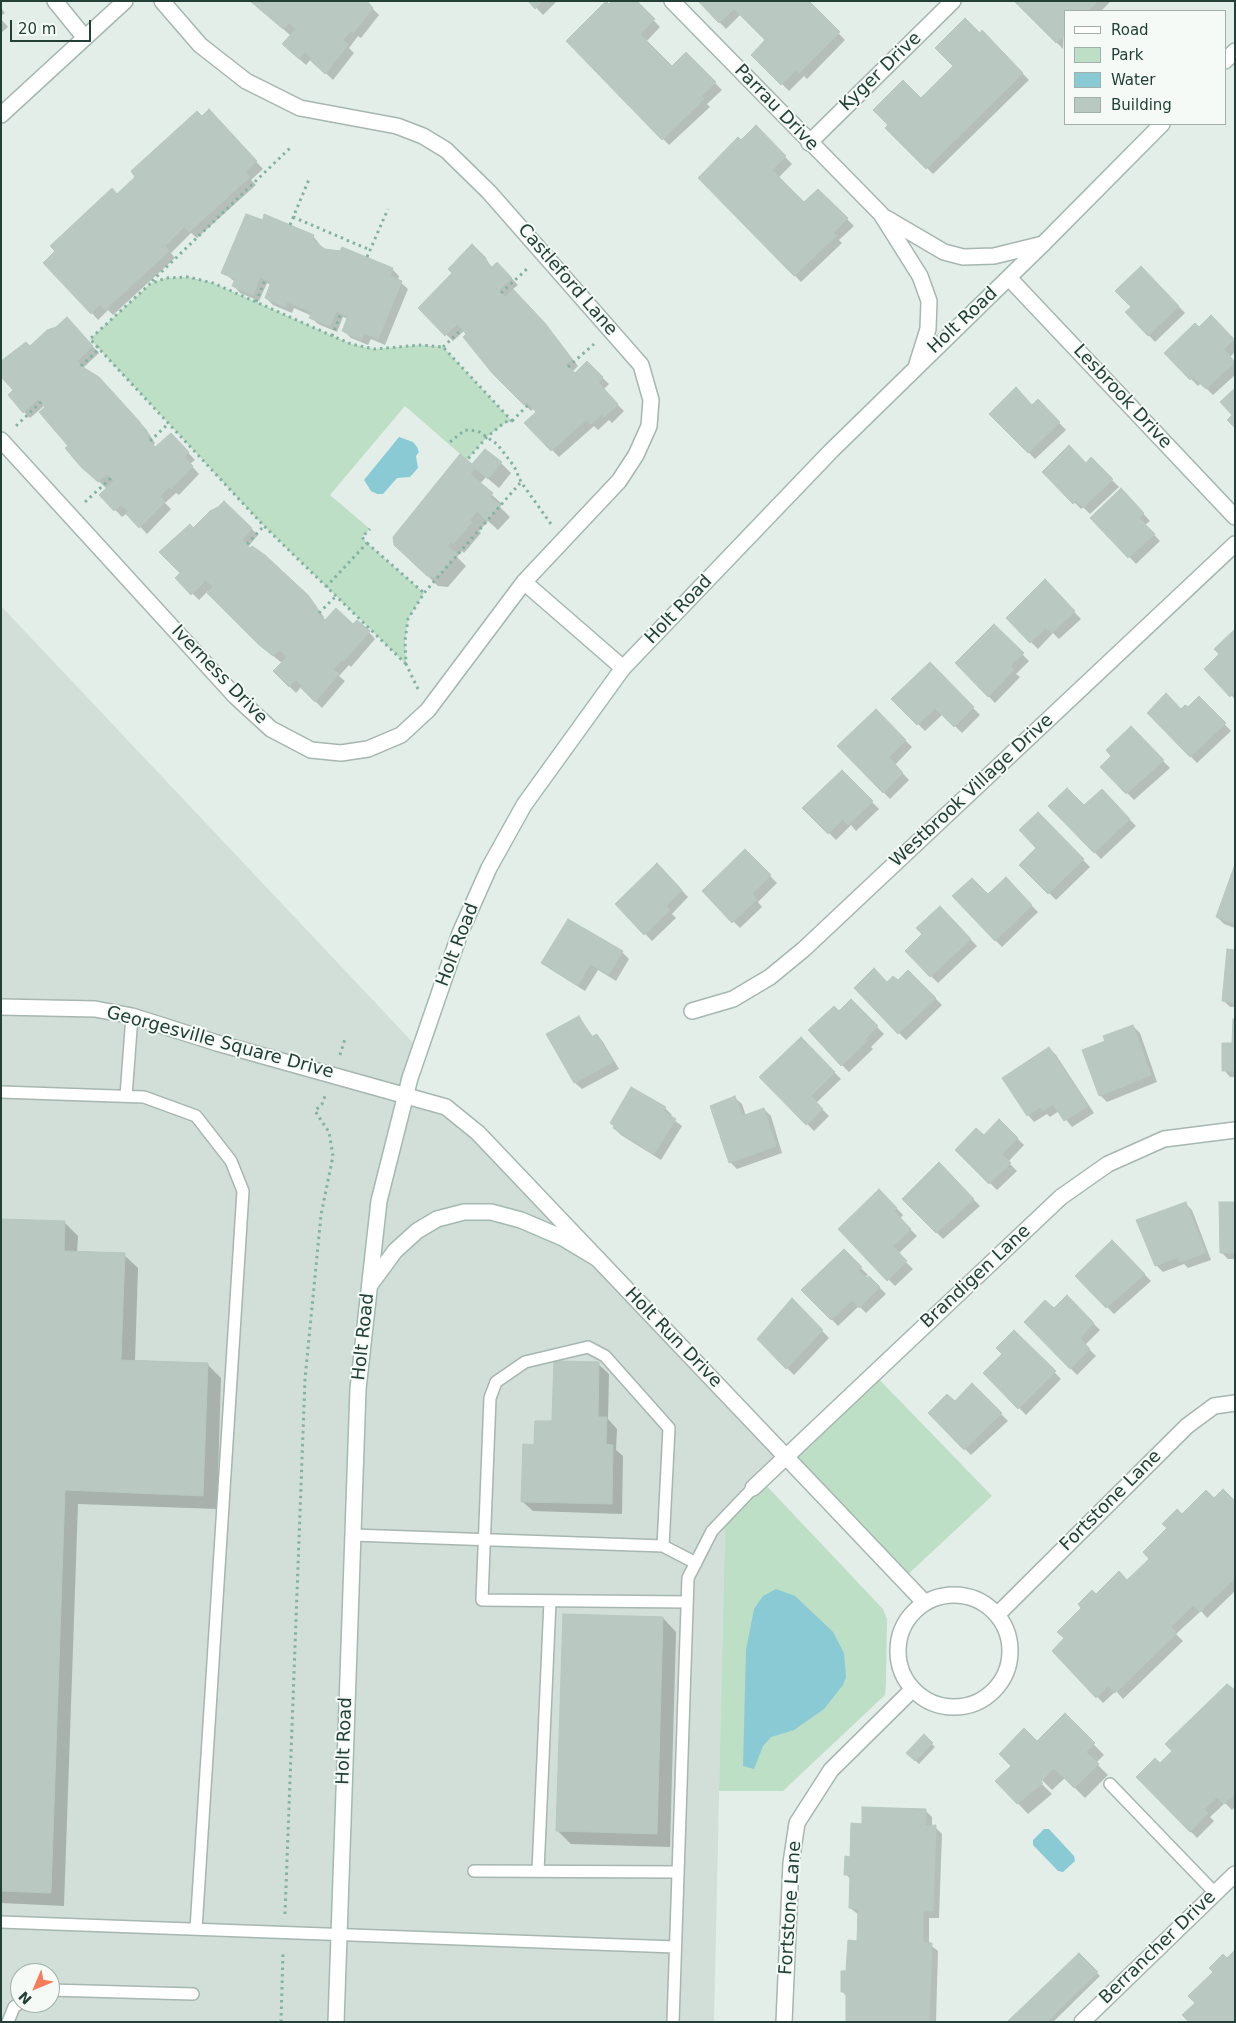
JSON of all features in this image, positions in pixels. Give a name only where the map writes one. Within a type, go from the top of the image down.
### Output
[{"type":"street","points":[[55,1],[85,38]]},
{"type":"street","points":[[1,115],[125,1]]},
{"type":"street","name":"Castleford Lane","points":[[162,1],[200,45],[246,81],[300,108],[397,126],[423,136],[446,150],[489,192],[641,365],[651,400],[649,426],[636,454],[619,481],[524,582]]},
{"type":"street","name":"Parrau Drive","points":[[672,1],[809,143],[881,214],[936,248],[964,257],[994,256],[1043,244]]},
{"type":"street","name":"Kyger Drive","points":[[809,143],[953,1]]},
{"type":"street","points":[[1226,60],[1235,51]]},
{"type":"street","name":"Holt Road","points":[[336,2022],[358,1389],[379,1201],[406,1094],[460,933],[489,868],[524,805],[622,668],[831,451],[918,364],[1009,278],[1161,125]]},
{"type":"street","name":"Parrau Drive","points":[[881,214],[920,276],[929,301],[928,328],[918,364]]},
{"type":"street","name":"Lesbrook Drive","points":[[1009,278],[1235,517]]},
{"type":"street","name":"Iverness Drive","points":[[1,440],[235,696],[271,729],[311,750],[341,753],[368,749],[401,735],[428,710],[524,582]]},
{"type":"street","name":"Westbrook Village Drive","points":[[692,1012],[732,999],[770,977],[804,949],[1235,544]]},
{"type":"street","points":[[524,582],[622,668]]},
{"type":"street","name":"Georgesville Square Drive","points":[[1,1007],[95,1009],[132,1016],[217,1042],[406,1094]]},
{"type":"street","name":"Holt Run Drive","points":[[406,1094],[446,1107],[478,1133],[925,1602]]},
{"type":"street","name":"Brandigen Lane","points":[[753,1488],[1061,1197],[1108,1164],[1164,1139],[1235,1130]]},
{"type":"street","points":[[370,1286],[395,1252],[417,1231],[437,1219],[464,1212],[491,1212],[521,1220],[563,1238],[598,1259]]},
{"type":"street","name":"Fortstone Lane","points":[[997,1615],[1187,1426],[1214,1406],[1235,1403]]},
{"type":"street","points":[[963,1595],[982,1602],[997,1615],[1008,1634],[1011,1655],[1005,1676],[992,1693],[973,1704],[952,1707],[930,1702],[913,1689],[900,1668],[898,1643],[907,1620],[925,1602],[944,1596],[963,1595]]},
{"type":"street","name":"Fortstone Lane","points":[[784,2022],[791,1863],[797,1823],[831,1770],[913,1689]]},
{"type":"street","name":"Berrancher Drive","points":[[1082,2022],[1235,1874]]},
{"type":"lane","points":[[126,1096],[132,1016]]},
{"type":"lane","points":[[1,1092],[144,1097],[196,1116],[231,1161],[243,1191],[196,1929]]},
{"type":"lane","points":[[663,1546],[669,1428],[605,1356],[588,1347],[526,1362],[496,1382],[490,1398],[482,1600],[687,1602]]},
{"type":"lane","points":[[673,2022],[688,1578],[712,1531],[753,1488]]},
{"type":"lane","points":[[353,1534],[663,1546],[696,1563]]},
{"type":"lane","points":[[538,1871],[550,1601]]},
{"type":"lane","points":[[1110,1784],[1215,1893]]},
{"type":"lane","points":[[474,1871],[678,1872]]},
{"type":"lane","points":[[1,1922],[675,1948]]},
{"type":"lane","points":[[60,1990],[193,1994]]},
{"type":"path","points":[[290,148],[150,284],[90,339],[264,526],[406,664],[428,710]]},
{"type":"path","points":[[290,225],[310,177]]},
{"type":"path","points":[[367,257],[388,209]]},
{"type":"path","points":[[293,217],[370,250]]},
{"type":"path","points":[[501,293],[543,253]]},
{"type":"path","points":[[150,284],[166,278],[188,277],[212,283],[351,344],[374,349],[421,345],[443,347],[512,420]]},
{"type":"path","points":[[256,302],[265,280]]},
{"type":"path","points":[[332,336],[341,313]]},
{"type":"path","points":[[443,347],[462,329]]},
{"type":"path","points":[[568,367],[610,329]]},
{"type":"path","points":[[81,366],[99,349]]},
{"type":"path","points":[[1,440],[41,402]]},
{"type":"path","points":[[467,460],[487,437],[505,422],[512,420],[529,404]]},
{"type":"path","points":[[150,441],[168,424]]},
{"type":"path","points":[[450,442],[465,430],[478,431],[487,437],[506,454],[521,482],[563,540]]},
{"type":"path","points":[[70,516],[111,478]]},
{"type":"path","points":[[406,664],[405,641],[408,619],[424,593],[521,482]]},
{"type":"path","points":[[247,544],[264,526]]},
{"type":"path","points":[[370,529],[362,537],[367,543],[424,593]]},
{"type":"path","points":[[326,587],[367,543]]},
{"type":"path","points":[[319,614],[336,596]]},
{"type":"path","points":[[281,2022],[304,1379],[321,1214],[333,1156],[329,1132],[315,1111],[322,1104],[344,1039]]},
{"type":"shaded area","points":[[1,606],[419,1049],[406,1094],[446,1107],[786,1457],[725,1528],[714,2022],[1,2022]]},
{"type":"green space","points":[[188,277],[213,283],[351,344],[374,349],[421,345],[443,347],[512,421],[505,423],[487,437],[467,460],[405,406],[330,495],[370,529],[362,537],[367,543],[424,593],[408,619],[405,641],[406,664],[264,526],[90,339],[150,284],[166,278]]},
{"type":"green space","points":[[874,1374],[992,1496],[903,1579],[786,1457]]},
{"type":"green space","points":[[761,1480],[883,1609],[887,1619],[885,1695],[783,1791],[719,1791],[725,1528],[753,1488]]},
{"type":"water","points":[[399,437],[413,442],[417,447],[419,452],[416,456],[418,468],[410,477],[397,478],[383,494],[377,494],[371,491],[364,480]]},
{"type":"water","points":[[776,1589],[795,1596],[833,1632],[844,1653],[846,1677],[843,1685],[824,1709],[794,1730],[771,1737],[763,1746],[754,1769],[743,1766],[746,1650],[754,1609],[763,1596]]},
{"type":"water","points":[[1044,1829],[1049,1829],[1074,1856],[1075,1861],[1063,1872],[1058,1871],[1033,1845],[1033,1840]]},
{"type":"building","points":[[250,1],[367,1],[373,8],[353,33],[351,31],[343,40],[348,45],[325,74],[310,60],[312,58],[305,52],[299,59],[282,44],[296,29],[289,23],[283,29]]},
{"type":"building","points":[[528,1],[543,1],[535,9]]},
{"type":"building","points":[[606,1],[609,4],[612,1],[637,1],[655,19],[640,34],[672,66],[686,52],[716,82],[701,96],[704,99],[662,140],[566,41]]},
{"type":"building","points":[[698,1],[809,1],[840,32],[799,73],[796,70],[781,85],[751,55],[765,40],[734,9],[719,23]]},
{"type":"building","points":[[1098,1],[1089,10],[1064,10],[1064,35],[1056,43],[1015,2]]},
{"type":"building","points":[[965,18],[980,33],[982,30],[1023,73],[926,169],[885,128],[888,125],[873,110],[903,80],[921,98],[953,66],[935,48]]},
{"type":"building","points":[[209,109],[257,161],[245,172],[250,177],[189,232],[184,227],[165,246],[169,251],[105,310],[100,304],[91,314],[43,263],[55,251],[50,246],[112,188],[117,194],[135,177],[131,171],[197,111],[202,116]]},
{"type":"building","points":[[756,125],[786,156],[772,170],[804,202],[818,189],[848,218],[833,233],[836,236],[794,276],[698,178],[738,137],[741,140]]},
{"type":"building","points":[[246,214],[263,220],[264,214],[314,235],[312,240],[325,249],[340,251],[342,247],[393,268],[390,276],[402,281],[378,339],[364,333],[361,340],[342,331],[348,316],[336,311],[330,326],[309,318],[312,312],[287,302],[285,307],[265,298],[271,282],[260,277],[253,295],[232,286],[235,279],[221,273]]},
{"type":"building","points":[[472,244],[485,257],[491,268],[497,262],[512,278],[499,290],[505,297],[513,289],[545,323],[572,359],[566,364],[575,373],[587,361],[603,377],[598,382],[618,404],[604,417],[602,414],[591,424],[586,420],[551,451],[524,423],[536,412],[527,402],[524,405],[492,373],[463,337],[466,334],[462,329],[457,324],[445,336],[418,308],[452,273],[448,269]]},
{"type":"building","points":[[1141,266],[1179,306],[1148,336],[1125,312],[1131,307],[1115,291]]},
{"type":"building","points":[[1211,315],[1234,339],[1224,349],[1235,362],[1206,389],[1193,377],[1190,380],[1164,353],[1195,323],[1199,327]]},
{"type":"building","points":[[67,317],[93,346],[77,361],[81,366],[99,377],[139,421],[149,436],[147,438],[155,447],[171,433],[189,452],[184,457],[193,466],[171,489],[169,487],[160,496],[165,502],[139,528],[126,514],[128,511],[121,505],[114,511],[99,495],[114,481],[107,474],[98,482],[81,467],[65,448],[68,446],[39,412],[45,407],[41,402],[38,399],[23,413],[8,395],[13,390],[1,377],[1,361],[26,342],[30,346],[47,330],[56,327]]},
{"type":"building","points":[[1016,387],[1032,405],[1038,399],[1060,422],[1028,453],[989,414]]},
{"type":"building","points":[[1235,388],[1235,428],[1227,420],[1232,415],[1220,402]]},
{"type":"building","points":[[1069,445],[1086,463],[1091,457],[1113,479],[1083,508],[1076,501],[1073,504],[1042,472]]},
{"type":"building","points":[[485,449],[502,462],[488,479],[475,468],[470,474],[493,493],[490,497],[500,505],[487,521],[477,511],[470,520],[472,522],[453,544],[451,542],[447,546],[457,554],[437,577],[427,576],[394,545],[393,537],[460,454],[472,464]]},
{"type":"building","points":[[1121,488],[1144,513],[1139,518],[1155,534],[1128,558],[1090,518]]},
{"type":"building","points":[[224,501],[252,528],[242,540],[250,548],[252,546],[265,555],[308,595],[318,609],[317,612],[325,620],[336,608],[353,624],[357,620],[370,631],[344,661],[342,660],[333,669],[339,674],[315,702],[296,680],[289,687],[273,671],[287,657],[280,650],[273,656],[258,644],[207,593],[213,587],[206,580],[191,595],[175,578],[180,573],[159,552],[190,524],[193,528],[210,511]]},
{"type":"building","points":[[1045,579],[1075,611],[1052,633],[1046,628],[1030,643],[1006,618]]},
{"type":"building","points":[[994,624],[1024,653],[1010,666],[1014,670],[988,697],[955,663]]},
{"type":"building","points":[[1235,629],[1235,692],[1230,697],[1204,669],[1219,654],[1214,649]]},
{"type":"building","points":[[930,662],[974,707],[954,727],[935,708],[917,725],[891,699]]},
{"type":"building","points":[[1166,693],[1181,709],[1185,705],[1188,707],[1199,696],[1226,723],[1190,757],[1147,713]]},
{"type":"building","points":[[876,709],[906,740],[889,757],[903,773],[883,793],[837,746]]},
{"type":"building","points":[[1131,726],[1164,760],[1126,794],[1100,767],[1111,756],[1106,750]]},
{"type":"building","points":[[842,770],[873,801],[848,825],[843,819],[828,834],[802,808]]},
{"type":"building","points":[[1067,788],[1084,805],[1102,789],[1130,819],[1094,853],[1048,806]]},
{"type":"building","points":[[1038,812],[1084,859],[1048,894],[1019,865],[1036,848],[1019,830]]},
{"type":"building","points":[[745,849],[771,875],[752,894],[757,899],[732,923],[702,891]]},
{"type":"building","points":[[657,863],[682,890],[666,906],[670,910],[644,935],[615,904]]},
{"type":"building","points":[[1235,867],[1235,924],[1216,917]]},
{"type":"building","points":[[1006,877],[1032,905],[995,941],[952,896],[972,878],[988,894]]},
{"type":"building","points":[[940,906],[971,939],[930,977],[905,951],[922,934],[916,928]]},
{"type":"building","points":[[568,919],[623,951],[608,975],[590,964],[578,985],[541,963]]},
{"type":"building","points":[[1227,949],[1235,950],[1235,1002],[1222,1001]]},
{"type":"building","points":[[874,968],[887,982],[893,976],[898,980],[908,970],[936,998],[898,1034],[854,988]]},
{"type":"building","points":[[851,999],[878,1026],[865,1039],[867,1041],[841,1066],[808,1030],[834,1006],[839,1011]]},
{"type":"building","points":[[579,1016],[591,1037],[597,1034],[613,1062],[574,1083],[546,1034]]},
{"type":"building","points":[[1233,1019],[1235,1019],[1235,1071],[1222,1071],[1222,1043],[1232,1043]]},
{"type":"building","points":[[1133,1025],[1151,1075],[1099,1096],[1082,1050],[1105,1041],[1103,1036]]},
{"type":"building","points":[[801,1037],[835,1072],[811,1096],[823,1109],[806,1125],[759,1077]]},
{"type":"building","points":[[1049,1047],[1088,1106],[1064,1121],[1053,1104],[1043,1111],[1040,1107],[1027,1116],[1002,1078]]},
{"type":"building","points":[[631,1087],[666,1107],[663,1111],[676,1119],[654,1154],[613,1128],[614,1126],[610,1123]]},
{"type":"building","points":[[735,1096],[742,1116],[764,1108],[776,1146],[729,1163],[710,1106]]},
{"type":"building","points":[[999,1119],[1018,1138],[1002,1154],[1011,1163],[989,1184],[955,1150],[976,1128],[984,1135]]},
{"type":"building","points":[[939,1162],[974,1199],[936,1233],[902,1199]]},
{"type":"building","points":[[879,1189],[897,1208],[894,1211],[911,1229],[893,1246],[907,1261],[887,1281],[838,1229]]},
{"type":"building","points":[[1186,1202],[1206,1253],[1180,1262],[1178,1257],[1155,1266],[1136,1220]]},
{"type":"building","points":[[1219,1202],[1235,1202],[1235,1253],[1220,1253]]},
{"type":"building","points":[[1,1219],[65,1221],[64,1251],[125,1253],[121,1360],[208,1363],[203,1496],[65,1490],[51,1893],[1,1891]]},
{"type":"building","points":[[1112,1240],[1145,1274],[1106,1308],[1075,1276]]},
{"type":"building","points":[[844,1249],[862,1267],[858,1270],[866,1278],[869,1276],[880,1287],[859,1308],[852,1300],[831,1320],[801,1290]]},
{"type":"building","points":[[1067,1295],[1094,1323],[1080,1338],[1090,1349],[1070,1369],[1024,1322],[1045,1300],[1054,1308]]},
{"type":"building","points":[[792,1298],[823,1330],[786,1369],[757,1339]]},
{"type":"building","points":[[1014,1330],[1056,1371],[1018,1409],[983,1373],[1002,1354],[996,1348]]},
{"type":"building","points":[[554,1361],[599,1362],[598,1417],[607,1417],[606,1444],[613,1445],[612,1504],[521,1502],[523,1444],[534,1445],[535,1421],[552,1421]]},
{"type":"building","points":[[972,1383],[1002,1413],[964,1450],[928,1413],[947,1394],[955,1401]]},
{"type":"building","points":[[1223,1489],[1235,1501],[1235,1578],[1200,1612],[1193,1605],[1171,1627],[1177,1633],[1115,1693],[1108,1686],[1096,1698],[1052,1651],[1064,1638],[1057,1632],[1081,1608],[1078,1604],[1092,1590],[1096,1594],[1119,1571],[1127,1580],[1149,1559],[1143,1552],[1167,1528],[1162,1524],[1177,1509],[1182,1514],[1206,1490],[1214,1498]]},
{"type":"building","points":[[563,1614],[663,1617],[657,1834],[556,1831]]},
{"type":"building","points":[[1227,1684],[1235,1690],[1235,1794],[1224,1804],[1217,1797],[1204,1809],[1208,1813],[1190,1832],[1136,1777],[1155,1758],[1160,1763],[1172,1751],[1165,1744]]},
{"type":"building","points":[[1065,1713],[1095,1743],[1086,1752],[1099,1764],[1074,1788],[1054,1768],[1041,1781],[1043,1783],[1017,1804],[995,1781],[1011,1766],[999,1754],[1024,1728],[1037,1741]]},
{"type":"building","points":[[924,1734],[933,1743],[915,1761],[906,1753]]},
{"type":"building","points":[[862,1807],[926,1809],[925,1826],[936,1825],[933,1911],[923,1911],[923,1942],[932,1943],[929,2022],[846,2022],[846,1992],[841,1992],[841,1971],[846,1971],[848,1940],[857,1941],[858,1909],[849,1908],[850,1875],[844,1875],[845,1856],[850,1857],[851,1823],[862,1824]]},
{"type":"building","points":[[1235,1950],[1235,2022],[1189,2022],[1182,2015],[1195,2003],[1188,1996],[1213,1972],[1209,1968],[1223,1954],[1227,1958]]},
{"type":"building","points":[[1079,1953],[1098,1972],[1047,2022],[1007,2022]]}]
